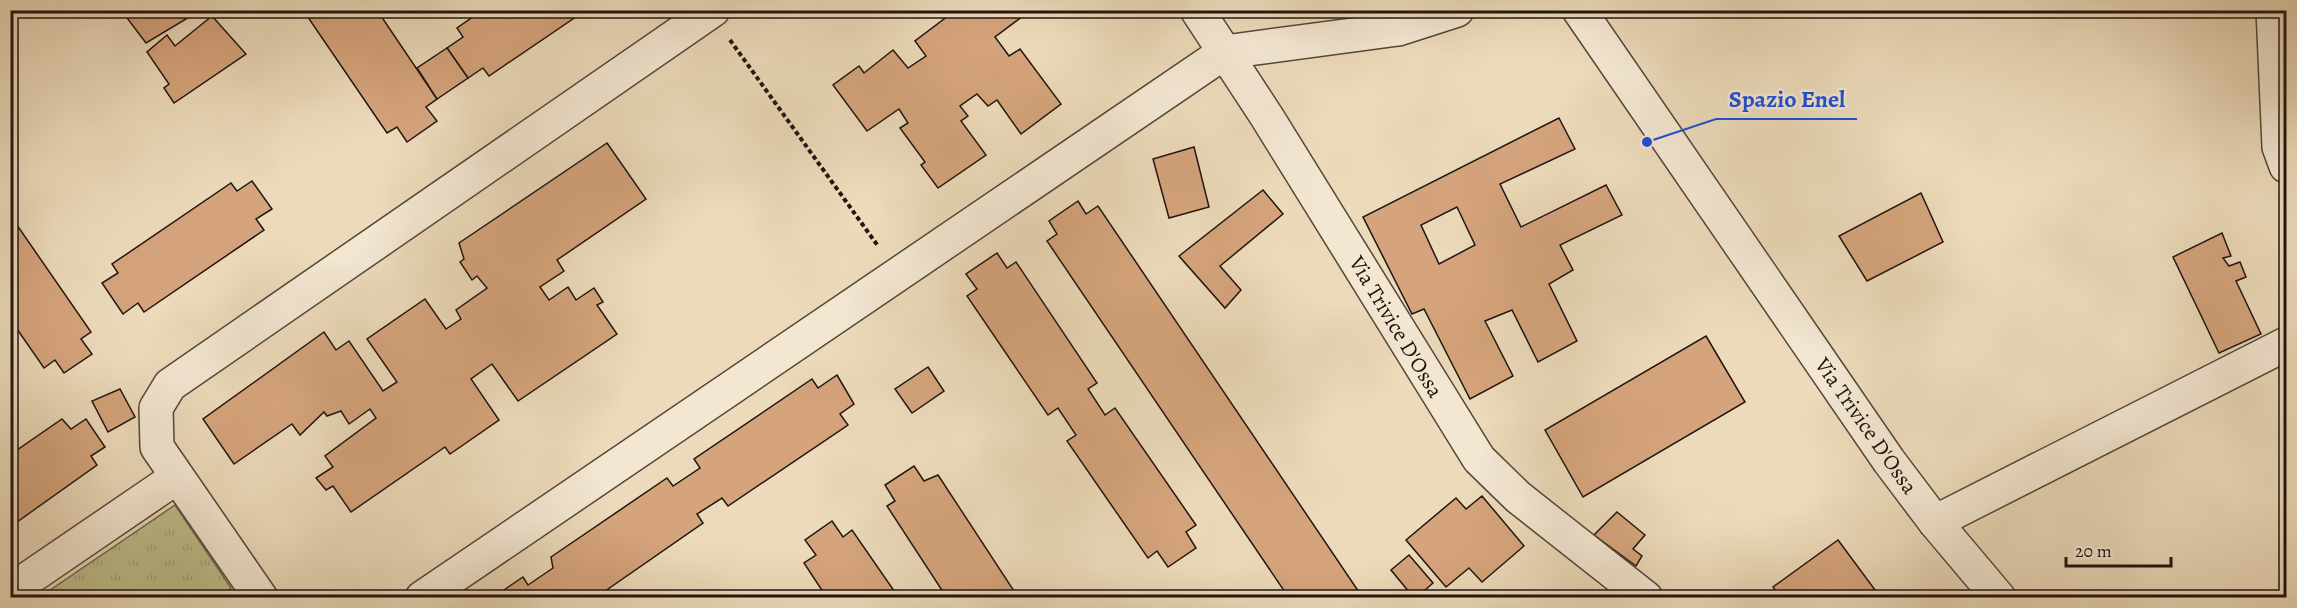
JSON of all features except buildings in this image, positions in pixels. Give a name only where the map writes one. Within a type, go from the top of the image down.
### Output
[{"type":"street","name":"Via Trivice D'Ossa","points":[[1197,10],[1479,459],[1518,497],[1647,597]]},
{"type":"street","points":[[422,597],[1225,52],[1398,29],[1457,10]]},
{"type":"street","name":"Via Trivice D'Ossa","points":[[1579,10],[1889,462],[1935,522],[1999,597]]},
{"type":"street","points":[[2273,10],[2279,147],[2286,166]]},
{"type":"street","points":[[258,596],[157,447],[156,408],[170,385],[712,12]]},
{"type":"street","points":[[1935,522],[2286,344]]},
{"type":"street","points":[[10,591],[177,477]]},
{"type":"path","points":[[712,12],[898,275]]},
{"type":"green space","points":[[175,505],[231,588],[218,597],[40,597]]},
{"type":"place","name":"Spazio Enel","points":[[1647,142]]}]
